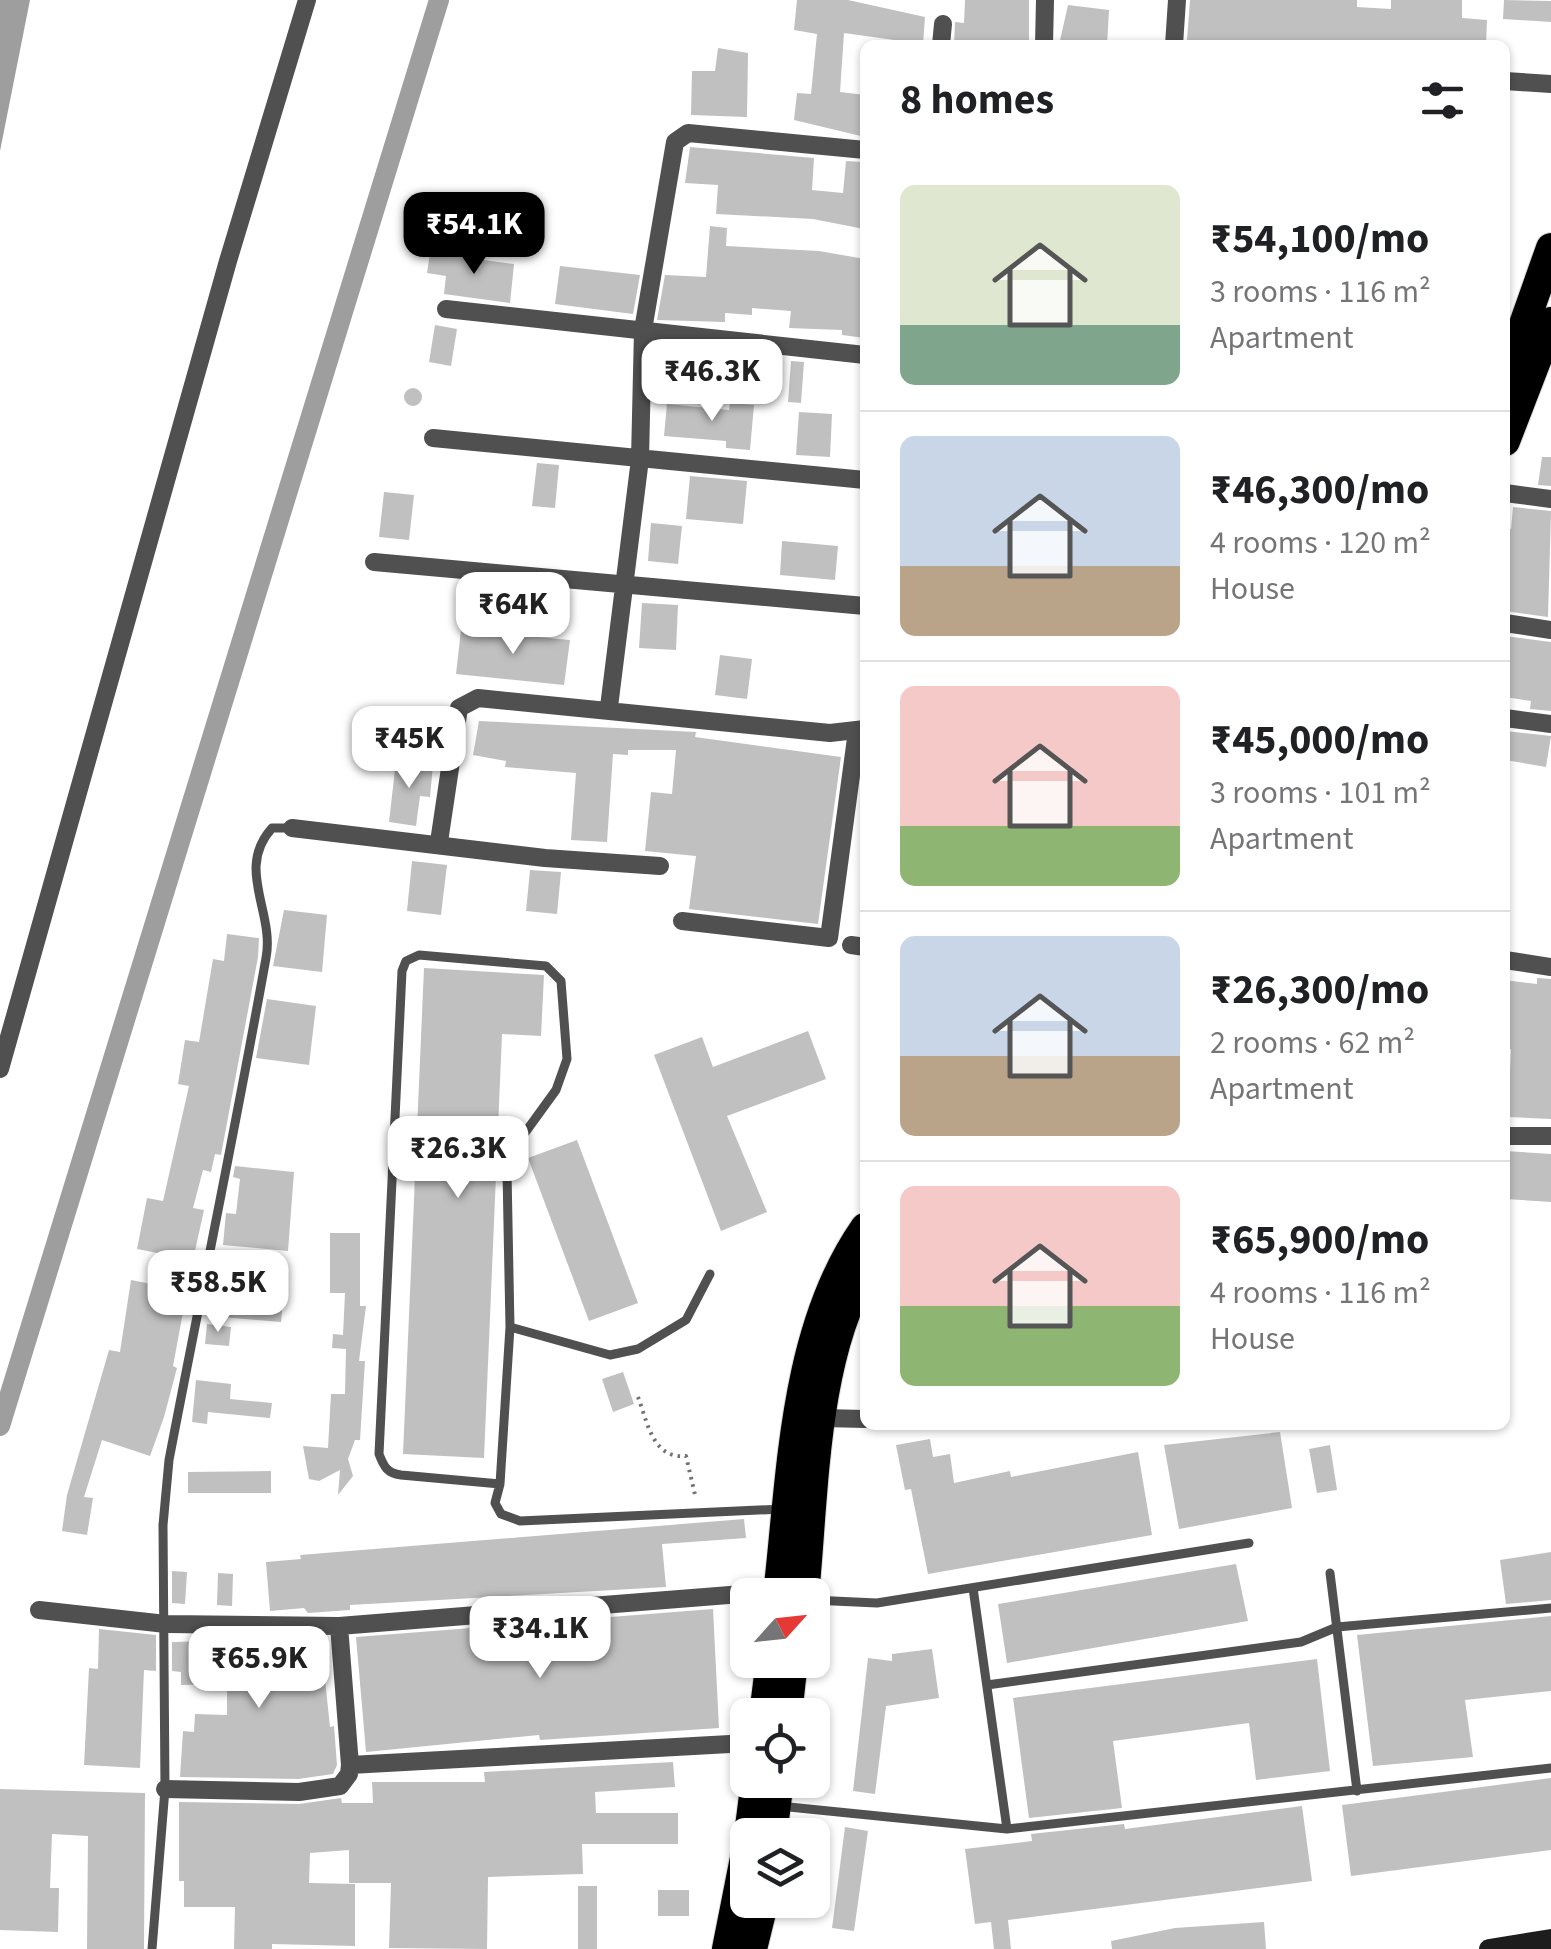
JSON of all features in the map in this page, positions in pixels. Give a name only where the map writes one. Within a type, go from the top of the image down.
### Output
[{"type":"highway","points":[[1510,421],[1551,248]]},
{"type":"highway","points":[[1510,371],[1551,322]]},
{"type":"highway","points":[[787,1578],[788,1508],[812,1356],[835,1284],[860,1237]]},
{"type":"highway","points":[[790,1578],[824,1418],[831,1362],[844,1316],[860,1282]]},
{"type":"highway","points":[[727,1949],[733,1918]]},
{"type":"highway","points":[[752,1949],[760,1918]]},
{"type":"street","points":[[0,1068],[228,262],[308,0]]},
{"type":"street","points":[[1044,40],[1045,0]]},
{"type":"street","points":[[1174,40],[1177,0]]},
{"type":"street","points":[[941,40],[943,24]]},
{"type":"street","points":[[1510,80],[1551,84]]},
{"type":"street","points":[[610,708],[622,582],[640,460],[643,330],[676,142],[688,133],[860,150]]},
{"type":"street","points":[[446,309],[860,354]]},
{"type":"street","points":[[433,438],[860,480]]},
{"type":"street","points":[[1510,494],[1551,499]]},
{"type":"street","points":[[374,562],[860,606]]},
{"type":"street","points":[[1510,624],[1551,630]]},
{"type":"street","points":[[439,842],[457,721],[466,702],[490,697],[830,732],[860,730]]},
{"type":"street","points":[[1510,719],[1551,724]]},
{"type":"street","points":[[682,921],[829,938],[860,736]]},
{"type":"street","points":[[292,828],[439,842],[544,858],[660,866]]},
{"type":"street","points":[[1510,961],[1551,967]]},
{"type":"street","points":[[1510,1136],[1551,1136]]},
{"type":"street","points":[[824,1418],[860,1419]]},
{"type":"street","points":[[39,1610],[166,1624],[339,1626],[730,1598]]},
{"type":"street","points":[[165,1789],[315,1790],[340,1786],[350,1774],[350,1765],[339,1626]]},
{"type":"street","points":[[350,1765],[730,1744]]},
{"type":"street","points":[[1488,1949],[1551,1939]]},
{"type":"lane","points":[[152,1949],[165,1789],[163,1525],[169,1460],[268,952],[254,862],[259,843],[272,828],[292,828]]},
{"type":"lane","points":[[500,1484],[391,1474],[379,1454],[402,971],[412,957],[546,966],[561,980],[566,1059],[562,1079],[520,1134],[506,1172],[510,1327],[500,1484],[495,1503],[501,1514],[520,1521],[788,1508]]},
{"type":"lane","points":[[510,1327],[610,1355],[624,1353],[686,1320],[710,1274]]},
{"type":"lane","points":[[830,1601],[864,1604],[1249,1544]]},
{"type":"lane","points":[[1330,1573],[1357,1791]]},
{"type":"lane","points":[[973,1588],[1007,1829]]},
{"type":"lane","points":[[986,1686],[1301,1642],[1337,1627],[1551,1608]]},
{"type":"lane","points":[[776,1807],[1007,1829],[1551,1768]]},
{"type":"path","points":[[638,1397],[661,1452],[670,1458],[686,1456],[698,1513]]},
{"type":"shaded area","points":[[0,0],[30,0],[0,151]]},
{"type":"building","points":[[797,0],[848,0],[925,17],[923,40],[844,33],[840,92],[860,94],[860,136],[794,120],[797,93],[811,94],[817,34],[794,30]]},
{"type":"building","points":[[965,0],[1029,0],[1029,40],[954,40],[955,22],[964,23]]},
{"type":"building","points":[[1190,0],[1357,0],[1357,7],[1391,9],[1391,0],[1462,0],[1462,18],[1487,20],[1486,40],[1187,40]]},
{"type":"building","points":[[1504,0],[1551,1],[1551,22],[1503,19]]},
{"type":"building","points":[[1068,5],[1109,10],[1107,40],[1060,40]]},
{"type":"building","points":[[718,48],[748,53],[747,117],[691,115],[692,71],[715,71]]},
{"type":"building","points":[[690,147],[814,158],[812,190],[843,193],[846,161],[860,162],[860,228],[813,219],[716,214],[718,185],[685,183]]},
{"type":"building","points":[[710,226],[727,228],[726,246],[819,251],[860,258],[860,337],[842,335],[842,330],[789,328],[791,311],[752,308],[752,315],[725,313],[725,322],[657,320],[665,275],[706,277]]},
{"type":"building","points":[[430,253],[514,264],[510,303],[444,294],[446,276],[427,273]]},
{"type":"building","points":[[560,266],[640,275],[633,314],[555,304]]},
{"type":"building","points":[[435,325],[457,329],[451,366],[429,362]]},
{"type":"building","points":[[791,361],[804,362],[801,403],[788,402]]},
{"type":"building","points":[[413,388],[422,397],[413,406],[404,397]]},
{"type":"building","points":[[730,403],[754,405],[750,450],[726,448],[726,441],[664,436],[667,404],[729,410]]},
{"type":"building","points":[[799,412],[832,414],[830,457],[796,455]]},
{"type":"building","points":[[1542,457],[1551,457],[1551,486],[1538,485]]},
{"type":"building","points":[[537,463],[559,465],[555,508],[532,506]]},
{"type":"building","points":[[690,476],[747,481],[743,524],[686,519]]},
{"type":"building","points":[[384,492],[414,495],[409,540],[379,537]]},
{"type":"building","points":[[1513,507],[1551,511],[1548,617],[1510,612]]},
{"type":"building","points":[[651,523],[682,526],[678,564],[648,561]]},
{"type":"building","points":[[782,541],[838,546],[835,580],[780,575]]},
{"type":"building","points":[[642,603],[678,605],[676,650],[639,648]]},
{"type":"building","points":[[461,630],[570,640],[564,685],[456,674]]},
{"type":"building","points":[[1510,637],[1551,642],[1551,711],[1530,709],[1531,701],[1510,698]]},
{"type":"building","points":[[720,655],[752,659],[747,699],[715,695]]},
{"type":"building","points":[[479,721],[696,732],[695,737],[841,757],[818,924],[689,909],[696,856],[645,851],[651,792],[672,794],[676,750],[628,750],[628,755],[613,754],[607,842],[571,840],[576,773],[505,767],[506,761],[473,755]]},
{"type":"building","points":[[1510,732],[1551,736],[1546,767],[1510,761]]},
{"type":"building","points":[[396,761],[433,765],[430,797],[420,796],[416,826],[389,822]]},
{"type":"building","points":[[412,861],[447,865],[441,915],[407,911]]},
{"type":"building","points":[[530,870],[561,872],[557,914],[526,911]]},
{"type":"building","points":[[284,910],[327,915],[322,972],[273,966]]},
{"type":"building","points":[[227,934],[259,938],[258,957],[221,1155],[215,1154],[211,1172],[203,1170],[193,1208],[204,1210],[193,1260],[137,1249],[147,1198],[163,1201],[189,1086],[178,1084],[185,1040],[199,1042],[213,959],[224,961]]},
{"type":"building","points":[[424,968],[544,975],[541,1036],[502,1034],[484,1458],[403,1454]]},
{"type":"building","points":[[1537,978],[1551,979],[1551,1119],[1510,1117],[1510,981],[1537,984]]},
{"type":"building","points":[[267,999],[316,1006],[309,1065],[256,1058]]},
{"type":"building","points":[[808,1031],[826,1079],[727,1116],[767,1212],[721,1231],[654,1055],[702,1037],[713,1067]]},
{"type":"building","points":[[577,1140],[638,1303],[589,1321],[528,1158]]},
{"type":"building","points":[[1510,1151],[1551,1154],[1551,1202],[1510,1199]]},
{"type":"building","points":[[235,1166],[294,1172],[288,1251],[223,1245],[226,1213],[236,1214],[240,1179],[233,1177]]},
{"type":"building","points":[[330,1233],[360,1233],[360,1306],[366,1306],[359,1361],[365,1361],[360,1440],[355,1440],[348,1459],[353,1476],[338,1495],[340,1470],[319,1481],[309,1479],[303,1446],[328,1448],[331,1394],[345,1394],[346,1349],[332,1348],[333,1334],[343,1335],[345,1293],[330,1293]]},
{"type":"building","points":[[226,1275],[285,1280],[281,1322],[222,1317]]},
{"type":"building","points":[[131,1280],[187,1291],[173,1366],[177,1368],[164,1417],[150,1456],[102,1440],[84,1497],[93,1498],[87,1535],[62,1531],[67,1495],[109,1350],[120,1352]]},
{"type":"building","points":[[207,1324],[231,1327],[229,1346],[205,1344]]},
{"type":"building","points":[[623,1372],[634,1404],[613,1412],[602,1379]]},
{"type":"building","points":[[196,1380],[231,1384],[230,1399],[272,1403],[270,1418],[208,1412],[207,1424],[192,1422]]},
{"type":"building","points":[[1280,1432],[1292,1508],[1179,1529],[1164,1445]]},
{"type":"building","points":[[930,1439],[933,1457],[950,1454],[954,1483],[1010,1471],[1011,1477],[1138,1452],[1152,1535],[928,1574],[911,1489],[905,1490],[896,1445]]},
{"type":"building","points":[[1330,1445],[1337,1490],[1317,1493],[1309,1449]]},
{"type":"building","points":[[271,1471],[271,1493],[188,1493],[188,1472]]},
{"type":"building","points":[[744,1519],[746,1538],[662,1544],[666,1587],[350,1605],[350,1610],[308,1613],[304,1608],[270,1611],[266,1562],[301,1559],[300,1555]]},
{"type":"building","points":[[1551,1552],[1551,1600],[1506,1604],[1500,1560]]},
{"type":"building","points":[[1236,1564],[1248,1621],[1007,1663],[998,1604]]},
{"type":"building","points":[[172,1571],[187,1572],[185,1604],[172,1603]]},
{"type":"building","points":[[218,1573],[233,1574],[232,1606],[217,1605]]},
{"type":"building","points":[[713,1609],[719,1728],[540,1740],[539,1735],[366,1752],[356,1637]]},
{"type":"building","points":[[1551,1616],[1551,1691],[1465,1700],[1473,1757],[1373,1766],[1357,1635]]},
{"type":"building","points":[[99,1629],[156,1635],[156,1671],[144,1670],[140,1768],[84,1765],[89,1668],[98,1669]]},
{"type":"building","points":[[249,1640],[249,1645],[321,1641],[330,1727],[334,1726],[337,1765],[333,1774],[298,1779],[180,1777],[183,1731],[194,1732],[195,1714],[227,1715],[227,1684],[181,1685],[181,1672],[172,1671],[172,1642]]},
{"type":"building","points":[[932,1649],[939,1698],[886,1706],[875,1794],[853,1791],[868,1658],[892,1661],[892,1654]]},
{"type":"building","points":[[1317,1659],[1330,1771],[1256,1780],[1249,1723],[1113,1741],[1122,1808],[1029,1818],[1013,1698]]},
{"type":"building","points":[[673,1762],[675,1787],[595,1792],[596,1813],[678,1813],[678,1844],[582,1844],[583,1874],[488,1877],[487,1949],[389,1948],[391,1883],[349,1883],[349,1850],[310,1853],[309,1883],[355,1884],[355,1946],[272,1944],[272,1949],[234,1949],[235,1907],[184,1907],[184,1881],[179,1881],[179,1802],[299,1804],[341,1798],[342,1803],[373,1803],[372,1782],[485,1782],[484,1772]]},
{"type":"building","points":[[1551,1778],[1551,1850],[1351,1876],[1342,1805]]},
{"type":"building","points":[[0,1789],[145,1793],[144,1949],[87,1949],[88,1836],[52,1834],[50,1888],[59,1888],[58,1932],[0,1930]]},
{"type":"building","points":[[1302,1806],[1312,1881],[1008,1920],[1011,1949],[994,1949],[991,1922],[975,1924],[965,1849],[1032,1841],[1031,1834],[1124,1824],[1125,1829]]},
{"type":"building","points":[[845,1827],[868,1831],[854,1931],[832,1928]]},
{"type":"building","points":[[578,1886],[597,1886],[597,1949],[578,1949]]},
{"type":"building","points":[[658,1890],[689,1890],[689,1916],[658,1916]]},
{"type":"building","points":[[1264,1922],[1266,1949],[1112,1949],[1111,1941],[1175,1928]]},
{"type":"waterway","points":[[0,1426],[439,0]]}]
